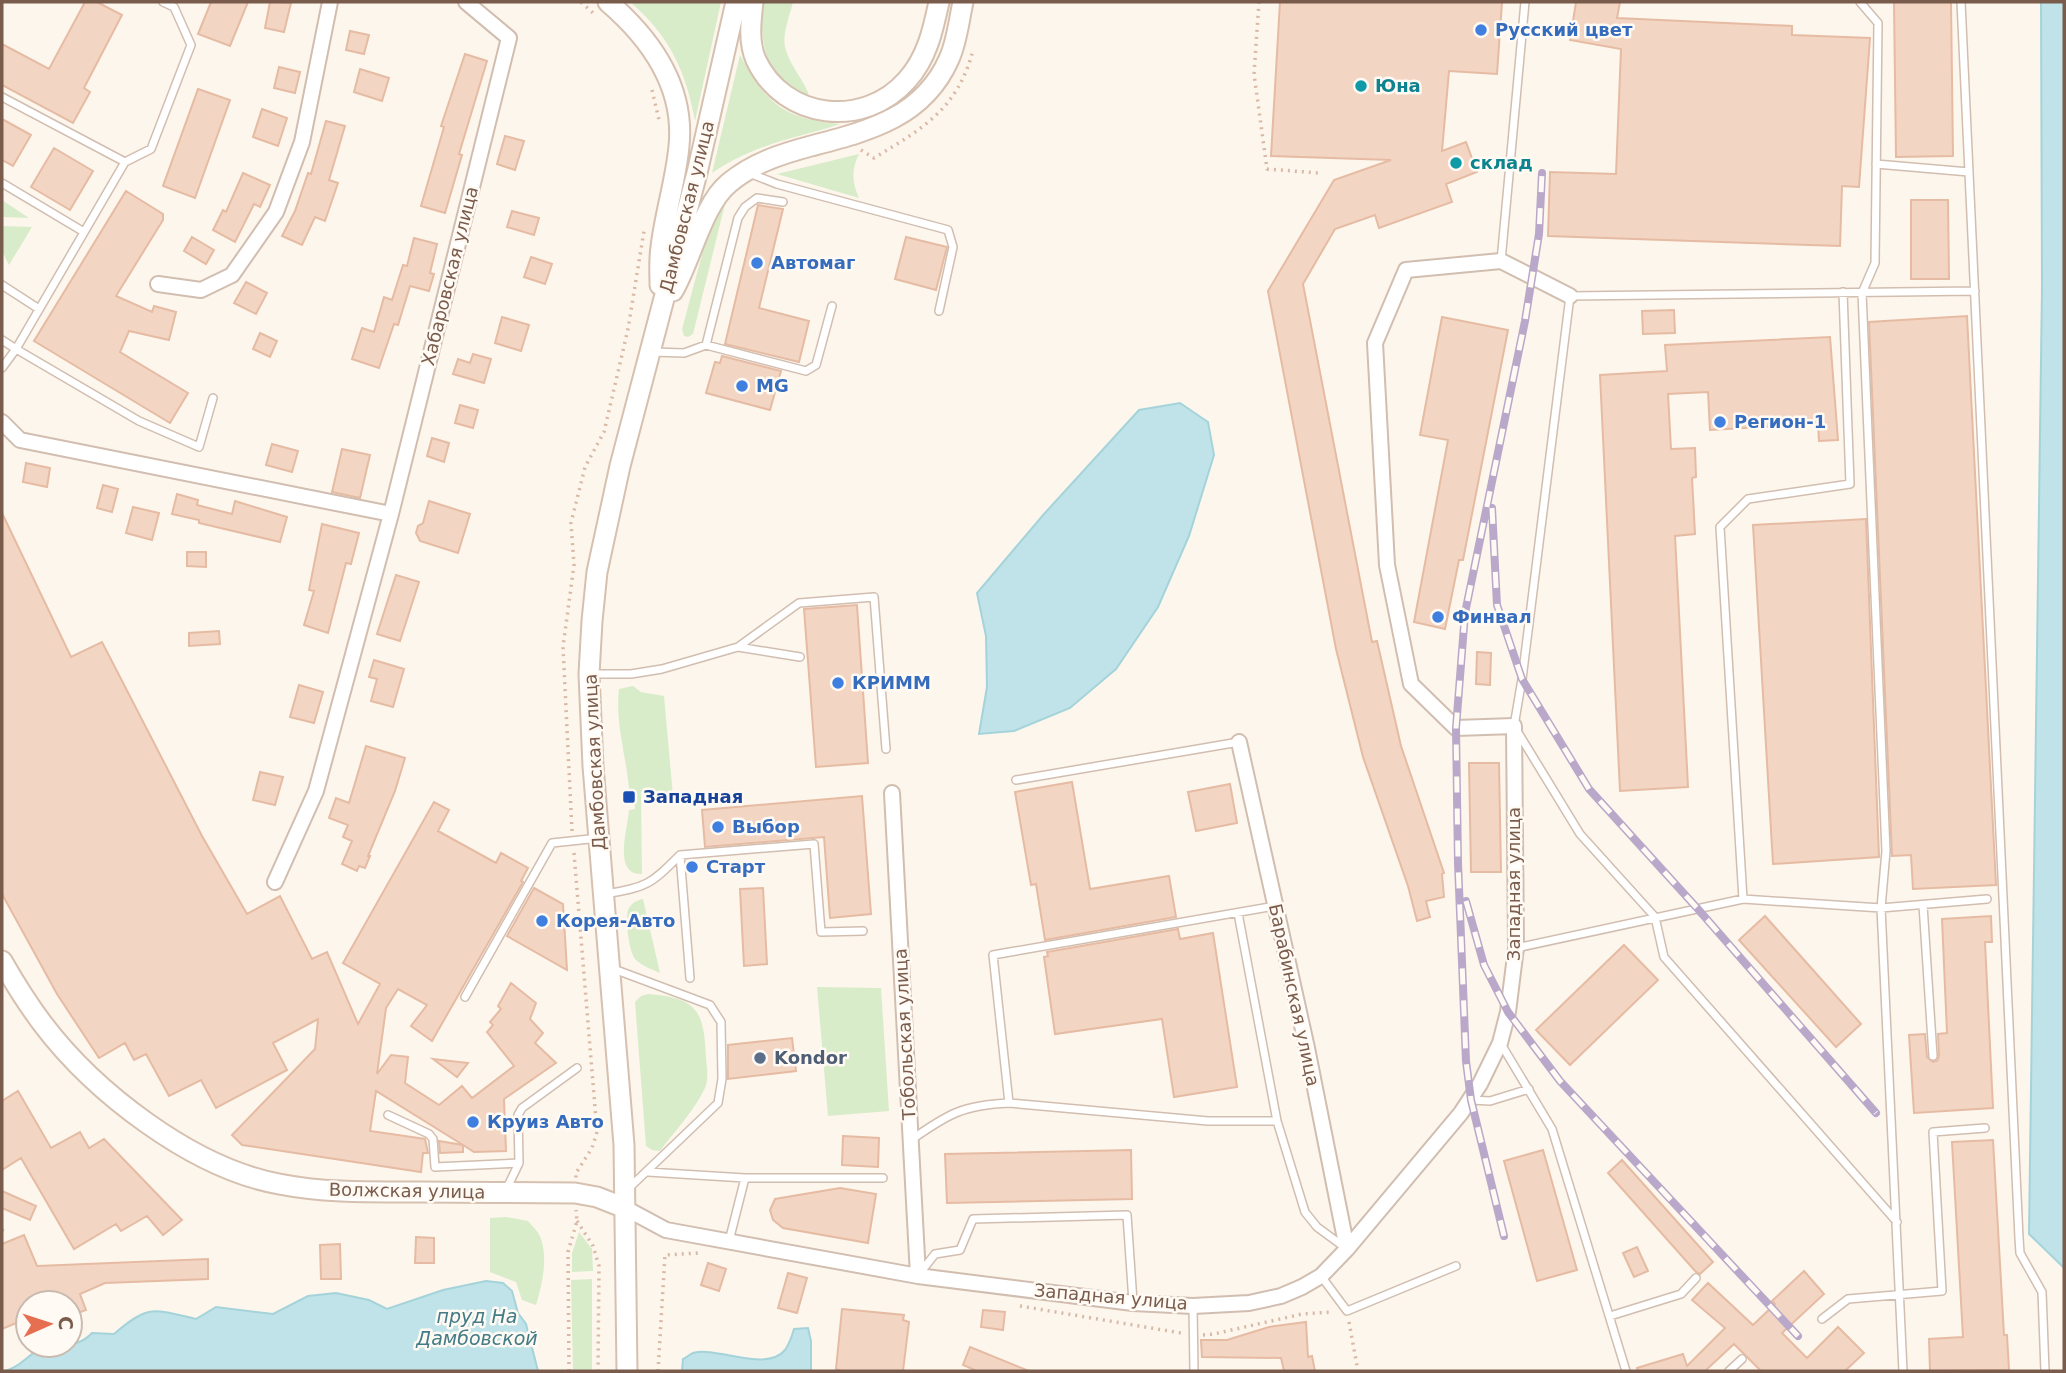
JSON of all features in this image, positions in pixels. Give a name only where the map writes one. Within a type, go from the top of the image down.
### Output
[{"type":"main road","name":"Дамбовская улица","points":[[627,1371],[625,1200],[610,967],[593,766],[589,674],[597,572],[620,466],[697,173],[736,2]]},
{"type":"main road","points":[[753,2],[751,42],[755,58],[765,76],[783,95],[802,106],[828,112],[856,110],[884,99],[907,81],[922,59],[933,32],[939,2]]},
{"type":"main road","points":[[659,314],[685,271],[712,201],[727,184],[745,171],[781,153],[851,136],[888,122],[915,106],[949,59],[963,2]]},
{"type":"main road","points":[[604,10],[647,40],[670,78],[679,109],[679,145],[660,250],[659,314]]},
{"type":"main road","name":"Волжская улица","points":[[2,961],[24,998],[64,1049],[123,1104],[192,1150],[252,1177],[296,1187],[365,1192],[575,1193],[625,1200]]},
{"type":"street","points":[[158,284],[201,290],[232,275],[276,212],[302,142],[330,2]]},
{"type":"street","name":"Хабаровская улица","points":[[275,882],[316,791],[391,514],[509,38],[466,2]]},
{"type":"street","points":[[1514,726],[1457,728],[1410,684],[1387,565],[1375,343],[1406,270],[1502,261],[1570,296]]},
{"type":"street","points":[[2,422],[20,440],[391,514]]},
{"type":"street","name":"Западная улица","points":[[625,1200],[666,1230],[918,1276],[1133,1303],[1194,1306],[1249,1303],[1281,1296],[1302,1287],[1321,1276],[1346,1249],[1471,1100],[1500,1043],[1508,1012],[1516,948],[1514,726]]},
{"type":"street","name":"Барабинская улица","points":[[1238,742],[1307,1048],[1346,1249]]},
{"type":"street","name":"Тобольская улица","points":[[892,793],[918,1276]]},
{"type":"lane","points":[[2,368],[16,349],[125,162],[151,149],[191,45],[174,7],[163,2]]},
{"type":"lane","points":[[1502,261],[1525,2]]},
{"type":"lane","points":[[1860,2],[1878,23],[1875,263],[1862,293],[1886,851],[1881,908],[1903,1371]]},
{"type":"lane","points":[[1962,2],[2019,1238],[2020,1253],[2042,1292],[2045,1371]]},
{"type":"lane","points":[[2,97],[125,162]]},
{"type":"lane","points":[[1876,164],[1969,172]]},
{"type":"lane","points":[[745,171],[776,184],[948,230],[953,247],[939,311]]},
{"type":"lane","points":[[2,183],[84,232]]},
{"type":"lane","points":[[706,345],[738,218],[745,207],[757,198],[783,202]]},
{"type":"lane","points":[[2,285],[39,309]]},
{"type":"lane","points":[[1897,1222],[1664,957],[1655,917],[1580,834],[1514,726],[1570,296],[1975,291]]},
{"type":"lane","points":[[1743,899],[1720,527],[1748,499],[1850,484],[1843,292]]},
{"type":"lane","points":[[649,352],[684,353],[706,345],[806,371],[816,365],[832,306]]},
{"type":"lane","points":[[2,340],[139,421],[199,447],[213,398]]},
{"type":"lane","points":[[589,674],[631,674],[662,669],[737,647],[799,603],[874,597],[886,749]]},
{"type":"lane","points":[[737,647],[800,657]]},
{"type":"lane","points":[[1016,780],[1238,742]]},
{"type":"lane","points":[[465,997],[552,843],[599,838]]},
{"type":"lane","points":[[604,894],[635,889],[654,881],[680,855],[814,844],[821,932],[863,931]]},
{"type":"lane","points":[[680,855],[690,978]]},
{"type":"lane","points":[[1516,948],[1743,899],[1881,908],[1987,900]]},
{"type":"lane","points":[[1923,905],[1933,1056]]},
{"type":"lane","points":[[1009,1102],[993,956],[1276,906]]},
{"type":"lane","points":[[1238,913],[1277,1121],[1305,1212],[1317,1227],[1346,1249]]},
{"type":"lane","points":[[610,967],[710,1005],[721,1022],[722,1079],[718,1103],[688,1130],[625,1200]]},
{"type":"lane","points":[[1500,1043],[1552,1129],[1626,1371]]},
{"type":"lane","points":[[504,1193],[519,1163],[518,1115],[522,1108],[577,1068]]},
{"type":"lane","points":[[1471,1100],[1490,1101],[1529,1089]]},
{"type":"lane","points":[[911,1140],[955,1111],[982,1104],[1009,1102],[1208,1122],[1277,1121]]},
{"type":"lane","points":[[388,1115],[429,1134],[433,1139],[435,1167],[519,1163]]},
{"type":"lane","points":[[1822,1319],[1848,1299],[1942,1291],[1933,1132],[1984,1128]]},
{"type":"lane","points":[[648,1172],[745,1178],[883,1178]]},
{"type":"lane","points":[[729,1241],[745,1178]]},
{"type":"lane","points":[[918,1276],[935,1254],[960,1250],[973,1219],[1127,1215],[1133,1303]]},
{"type":"lane","points":[[1321,1276],[1347,1311],[1456,1266]]},
{"type":"lane","points":[[1610,1316],[1681,1294],[1696,1278]]},
{"type":"lane","points":[[1194,1306],[1194,1371]]},
{"type":"lane","points":[[1729,1371],[1742,1359]]},
{"type":"path","points":[[581,2],[604,10]]},
{"type":"path","points":[[1259,2],[1254,74],[1267,169],[1319,173]]},
{"type":"path","points":[[649,80],[661,126]]},
{"type":"path","points":[[573,840],[597,1132],[592,1148],[576,1173],[575,1193]]},
{"type":"path","points":[[569,1371],[568,1252],[577,1221],[593,1246],[599,1266],[598,1371]]},
{"type":"path","points":[[659,1371],[663,1264]]},
{"type":"green space","points":[[630,2],[721,2],[695,121],[687,86],[674,55],[655,27]]},
{"type":"green space","points":[[761,2],[793,2],[784,42],[790,60],[810,98],[783,80],[768,59],[762,34]]},
{"type":"green space","points":[[740,55],[759,86],[779,106],[804,118],[840,124],[774,143],[744,155],[712,173]]},
{"type":"green space","points":[[859,154],[853,176],[859,198],[777,174]]},
{"type":"green space","points":[[2,200],[29,218],[2,217]]},
{"type":"green space","points":[[725,204],[693,334],[684,336],[682,329],[711,221]]},
{"type":"green space","points":[[2,226],[32,227],[9,265],[2,251]]},
{"type":"green space","points":[[633,686],[641,692],[664,696],[673,796],[641,791],[642,874],[627,867],[624,859],[629,810],[635,809],[634,790],[629,789],[618,702],[619,689]]},
{"type":"green space","points":[[643,899],[660,973],[635,959],[631,949],[627,926],[628,912],[633,903]]},
{"type":"green space","points":[[817,987],[881,988],[889,1111],[828,1116]]},
{"type":"green space","points":[[648,994],[678,999],[688,1004],[700,1018],[705,1042],[706,1086],[689,1114],[660,1151],[646,1146],[635,1002]]},
{"type":"green space","points":[[506,1217],[528,1221],[541,1239],[544,1264],[536,1305],[522,1300],[516,1282],[490,1272],[490,1218]]},
{"type":"green space","points":[[579,1232],[592,1249],[593,1271],[572,1272],[572,1253]]},
{"type":"green space","points":[[592,1279],[592,1371],[573,1371],[571,1280]]},
{"type":"water","points":[[2041,2],[2064,2],[2064,1268],[2029,1234],[2042,288]]},
{"type":"water","points":[[1180,403],[1208,422],[1214,455],[1189,536],[1158,607],[1116,669],[1070,708],[1014,731],[979,734],[987,687],[986,636],[977,593],[1044,514],[1139,410]]},
{"type":"water","name":"пруд На Дамбовской","points":[[486,1281],[503,1283],[512,1291],[518,1313],[526,1324],[538,1371],[5,1371],[25,1359],[84,1359],[84,1340],[92,1333],[114,1334],[144,1313],[160,1311],[196,1319],[216,1307],[273,1314],[308,1296],[336,1293],[369,1300],[387,1309],[443,1290]]},
{"type":"water","points":[[808,1328],[811,1371],[682,1371],[683,1359],[693,1353],[715,1353],[754,1359],[777,1356],[785,1350],[794,1329]]},
{"type":"building","points":[[85,2],[97,2],[122,15],[84,88],[90,92],[73,123],[2,85],[2,44],[49,69]]},
{"type":"building","points":[[211,2],[248,2],[230,46],[198,34]]},
{"type":"building","points":[[270,2],[291,3],[284,32],[265,28]]},
{"type":"building","points":[[1280,2],[1502,2],[1497,74],[1449,71],[1442,151],[1466,142],[1477,172],[1446,184],[1452,202],[1379,228],[1375,215],[1335,229],[1303,284],[1372,642],[1377,641],[1401,746],[1444,873],[1444,897],[1426,901],[1430,917],[1417,921],[1408,886],[1363,757],[1336,649],[1268,291],[1334,180],[1391,160],[1271,156]]},
{"type":"building","points":[[1576,2],[1620,2],[1617,18],[1792,26],[1792,35],[1870,38],[1859,187],[1842,186],[1840,246],[1548,236],[1550,172],[1616,174],[1621,49],[1570,40]]},
{"type":"building","points":[[1894,2],[1951,2],[1953,156],[1896,157]]},
{"type":"building","points":[[350,31],[369,35],[364,54],[346,50]]},
{"type":"building","points":[[465,54],[487,61],[459,154],[462,155],[445,213],[421,206],[444,127],[441,126]]},
{"type":"building","points":[[279,67],[300,72],[295,93],[274,88]]},
{"type":"building","points":[[360,69],[389,78],[382,101],[354,92]]},
{"type":"building","points":[[198,89],[230,100],[195,198],[163,186]]},
{"type":"building","points":[[262,109],[287,118],[278,146],[253,137]]},
{"type":"building","points":[[2,119],[31,135],[13,166],[2,160]]},
{"type":"building","points":[[326,121],[345,126],[329,180],[338,183],[325,221],[315,217],[302,245],[282,236],[295,211],[308,173],[311,174]]},
{"type":"building","points":[[505,136],[524,141],[515,170],[497,164]]},
{"type":"building","points":[[54,148],[93,171],[70,210],[31,187]]},
{"type":"building","points":[[243,173],[270,185],[260,207],[254,204],[235,242],[213,230],[223,210],[226,212]]},
{"type":"building","points":[[126,191],[163,214],[163,220],[116,296],[152,312],[154,306],[176,312],[169,340],[129,331],[120,352],[188,393],[170,423],[34,341]]},
{"type":"building","points":[[1911,200],[1948,200],[1949,279],[1911,279]]},
{"type":"building","name":"Автомаг","points":[[758,205],[783,209],[759,308],[809,321],[799,362],[725,344]]},
{"type":"building","points":[[512,211],[539,218],[534,235],[507,227]]},
{"type":"building","points":[[192,237],[214,250],[206,264],[184,251]]},
{"type":"building","points":[[906,237],[947,247],[936,290],[895,279]]},
{"type":"building","points":[[414,238],[437,244],[429,291],[410,286],[398,325],[394,324],[379,368],[352,359],[362,328],[374,332],[384,297],[392,300],[403,265],[407,266]]},
{"type":"building","points":[[531,257],[552,264],[545,284],[524,277]]},
{"type":"building","points":[[246,282],[267,293],[256,314],[234,303]]},
{"type":"building","points":[[1674,310],[1675,333],[1643,334],[1642,311]]},
{"type":"building","points":[[1967,316],[1996,885],[1913,889],[1911,855],[1892,856],[1869,322]]},
{"type":"building","points":[[502,317],[529,325],[521,351],[495,343]]},
{"type":"building","points":[[1442,317],[1508,330],[1463,560],[1459,560],[1445,629],[1414,622],[1448,440],[1420,435]]},
{"type":"building","points":[[260,333],[277,341],[270,357],[253,349]]},
{"type":"building","points":[[1830,337],[1838,440],[1819,441],[1818,424],[1710,430],[1708,392],[1668,394],[1671,449],[1695,448],[1696,477],[1692,478],[1695,534],[1675,536],[1688,787],[1620,791],[1600,375],[1667,371],[1665,345]]},
{"type":"building","points":[[473,354],[491,359],[484,383],[453,374],[458,359],[470,363]]},
{"type":"building","name":"MG","points":[[722,356],[781,371],[770,410],[706,393],[715,362],[720,363]]},
{"type":"building","points":[[460,405],[478,410],[473,428],[455,423]]},
{"type":"building","points":[[432,438],[449,443],[444,462],[427,456]]},
{"type":"building","points":[[272,444],[298,451],[292,472],[266,465]]},
{"type":"building","points":[[342,449],[370,455],[360,498],[332,492]]},
{"type":"building","points":[[26,463],[50,468],[47,487],[23,482]]},
{"type":"building","points":[[103,485],[118,489],[112,512],[97,508]]},
{"type":"building","points":[[177,494],[198,500],[197,505],[232,514],[235,501],[287,517],[280,542],[172,514]]},
{"type":"building","points":[[429,501],[470,514],[458,553],[420,541],[416,533],[418,526],[423,523]]},
{"type":"building","points":[[133,507],[159,513],[152,540],[126,533]]},
{"type":"building","points":[[2,513],[71,657],[102,642],[202,836],[247,914],[280,896],[312,959],[327,952],[358,1024],[380,984],[343,963],[434,802],[449,810],[438,831],[496,863],[501,853],[528,868],[521,881],[523,882],[432,1041],[411,1026],[427,1005],[398,989],[386,1008],[377,1074],[391,1055],[408,1057],[405,1083],[439,1105],[462,1086],[472,1098],[514,1066],[487,1032],[493,1025],[490,1022],[501,1009],[498,1006],[511,983],[536,1003],[530,1019],[543,1033],[535,1043],[556,1063],[504,1099],[506,1151],[474,1152],[376,1091],[370,1131],[425,1139],[428,1153],[423,1153],[421,1172],[242,1145],[232,1135],[315,1049],[318,1019],[273,1043],[287,1070],[216,1108],[201,1080],[169,1096],[146,1054],[134,1060],[125,1043],[99,1058],[57,994],[2,894]]},
{"type":"building","points":[[1866,519],[1879,857],[1773,864],[1753,525]]},
{"type":"building","points":[[322,524],[359,533],[351,564],[346,563],[328,633],[304,625],[314,591],[309,590]]},
{"type":"building","points":[[187,552],[206,552],[206,567],[187,566]]},
{"type":"building","points":[[396,575],[419,582],[400,641],[377,634]]},
{"type":"building","points":[[857,605],[868,763],[816,767],[804,609]]},
{"type":"building","points":[[219,631],[220,644],[189,646],[189,633]]},
{"type":"building","points":[[1477,652],[1491,653],[1490,685],[1476,684]]},
{"type":"building","points":[[374,660],[404,669],[393,707],[371,701],[377,679],[369,677]]},
{"type":"building","points":[[299,685],[323,692],[314,723],[290,717]]},
{"type":"building","points":[[366,746],[405,758],[365,868],[359,866],[357,871],[342,864],[352,841],[343,837],[348,825],[329,818],[336,798],[349,803]]},
{"type":"building","points":[[1469,763],[1499,763],[1501,872],[1471,872]]},
{"type":"building","points":[[260,772],[283,777],[275,805],[253,800]]},
{"type":"building","points":[[1072,782],[1090,889],[1169,876],[1176,917],[1045,940],[1036,884],[1031,885],[1015,792]]},
{"type":"building","points":[[1230,784],[1237,823],[1196,831],[1188,792]]},
{"type":"building","points":[[862,796],[871,914],[830,918],[824,837],[705,847],[702,810]]},
{"type":"building","name":"Корея-Авто","points":[[534,888],[563,904],[567,970],[507,936]]},
{"type":"building","points":[[763,888],[767,964],[744,966],[740,889]]},
{"type":"building","points":[[1765,916],[1861,1024],[1836,1047],[1739,940]]},
{"type":"building","points":[[1991,916],[1992,942],[1985,942],[1993,1108],[1914,1113],[1909,1035],[1925,1034],[1927,1057],[1933,1062],[1937,1061],[1939,1056],[1938,1034],[1947,1033],[1942,919]]},
{"type":"building","points":[[1178,929],[1180,939],[1213,933],[1237,1087],[1174,1097],[1162,1019],[1055,1034],[1044,957],[1048,956],[1047,952]]},
{"type":"building","points":[[1624,945],[1658,980],[1570,1065],[1536,1030]]},
{"type":"building","name":"Kondor","points":[[792,1038],[796,1071],[728,1079],[728,1045]]},
{"type":"building","points":[[433,1059],[468,1063],[457,1077]]},
{"type":"building","points":[[18,1091],[51,1148],[80,1132],[89,1148],[104,1139],[182,1220],[163,1235],[147,1216],[121,1231],[116,1224],[74,1249],[21,1158],[2,1170],[2,1101]]},
{"type":"building","points":[[843,1136],[879,1138],[878,1167],[842,1165]]},
{"type":"building","points":[[1993,1140],[2004,1335],[2007,1335],[2009,1370],[1930,1371],[1929,1339],[1963,1337],[1952,1142]]},
{"type":"building","points":[[439,1141],[463,1145],[463,1152],[440,1153]]},
{"type":"building","points":[[1131,1150],[1132,1199],[947,1203],[945,1154]]},
{"type":"building","points":[[1543,1150],[1577,1270],[1537,1281],[1504,1161]]},
{"type":"building","points":[[1622,1160],[1713,1262],[1700,1274],[1608,1173]]},
{"type":"building","points":[[840,1188],[876,1194],[868,1243],[783,1228],[773,1220],[770,1210],[775,1199]]},
{"type":"building","points":[[2,1191],[36,1206],[30,1220],[2,1208]]},
{"type":"building","points":[[24,1235],[37,1266],[208,1259],[208,1279],[105,1283],[84,1292],[84,1289],[14,1289],[14,1324],[2,1329],[2,1244]]},
{"type":"building","points":[[416,1237],[434,1238],[434,1263],[415,1263]]},
{"type":"building","points":[[340,1244],[341,1279],[321,1279],[320,1245]]},
{"type":"building","points":[[1637,1247],[1648,1271],[1634,1277],[1623,1253]]},
{"type":"building","points":[[708,1263],[726,1269],[719,1291],[701,1285]]},
{"type":"building","points":[[1804,1271],[1824,1294],[1782,1333],[1807,1358],[1838,1327],[1864,1353],[1845,1371],[1761,1371],[1734,1344],[1705,1371],[1638,1371],[1637,1368],[1683,1354],[1687,1366],[1725,1328],[1692,1300],[1708,1283],[1753,1325],[1775,1304],[1772,1301]]},
{"type":"building","points":[[788,1273],[807,1278],[797,1313],[778,1308]]},
{"type":"building","points":[[842,1309],[904,1315],[903,1320],[909,1322],[903,1371],[836,1369]]},
{"type":"building","points":[[983,1310],[1005,1312],[1003,1330],[981,1327]]},
{"type":"building","points":[[1306,1322],[1308,1357],[1312,1356],[1315,1371],[1284,1371],[1281,1358],[1202,1357],[1201,1340],[1227,1340],[1269,1327]]},
{"type":"building","points":[[970,1347],[1029,1371],[977,1371],[963,1365]]},
{"type":"railway","points":[[1504,1236],[1471,1100],[1466,1061],[1456,728],[1465,613],[1525,321],[1539,234],[1542,173]]},
{"type":"railway","points":[[1492,508],[1497,605],[1522,679],[1589,789],[1876,1113]]},
{"type":"railway","points":[[1466,901],[1484,965],[1508,1012],[1560,1081],[1798,1336]]},
{"type":"place","name":"Русский цвет","points":[[1481,30]]},
{"type":"place","name":"Юна","points":[[1361,86]]},
{"type":"place","name":"склад","points":[[1456,163]]},
{"type":"place","name":"Автомаг","points":[[757,263]]},
{"type":"place","name":"MG","points":[[742,386]]},
{"type":"place","name":"Регион-1","points":[[1720,422]]},
{"type":"place","name":"Финвал","points":[[1438,617]]},
{"type":"place","name":"КРИММ","points":[[838,683]]},
{"type":"place","name":"Западная","points":[[629,797]]},
{"type":"place","name":"Выбор","points":[[718,827]]},
{"type":"place","name":"Старт","points":[[692,867]]},
{"type":"place","name":"Корея-Авто","points":[[542,921]]},
{"type":"place","name":"Kondor","points":[[760,1058]]},
{"type":"place","name":"Круиз Авто","points":[[473,1122]]}]
